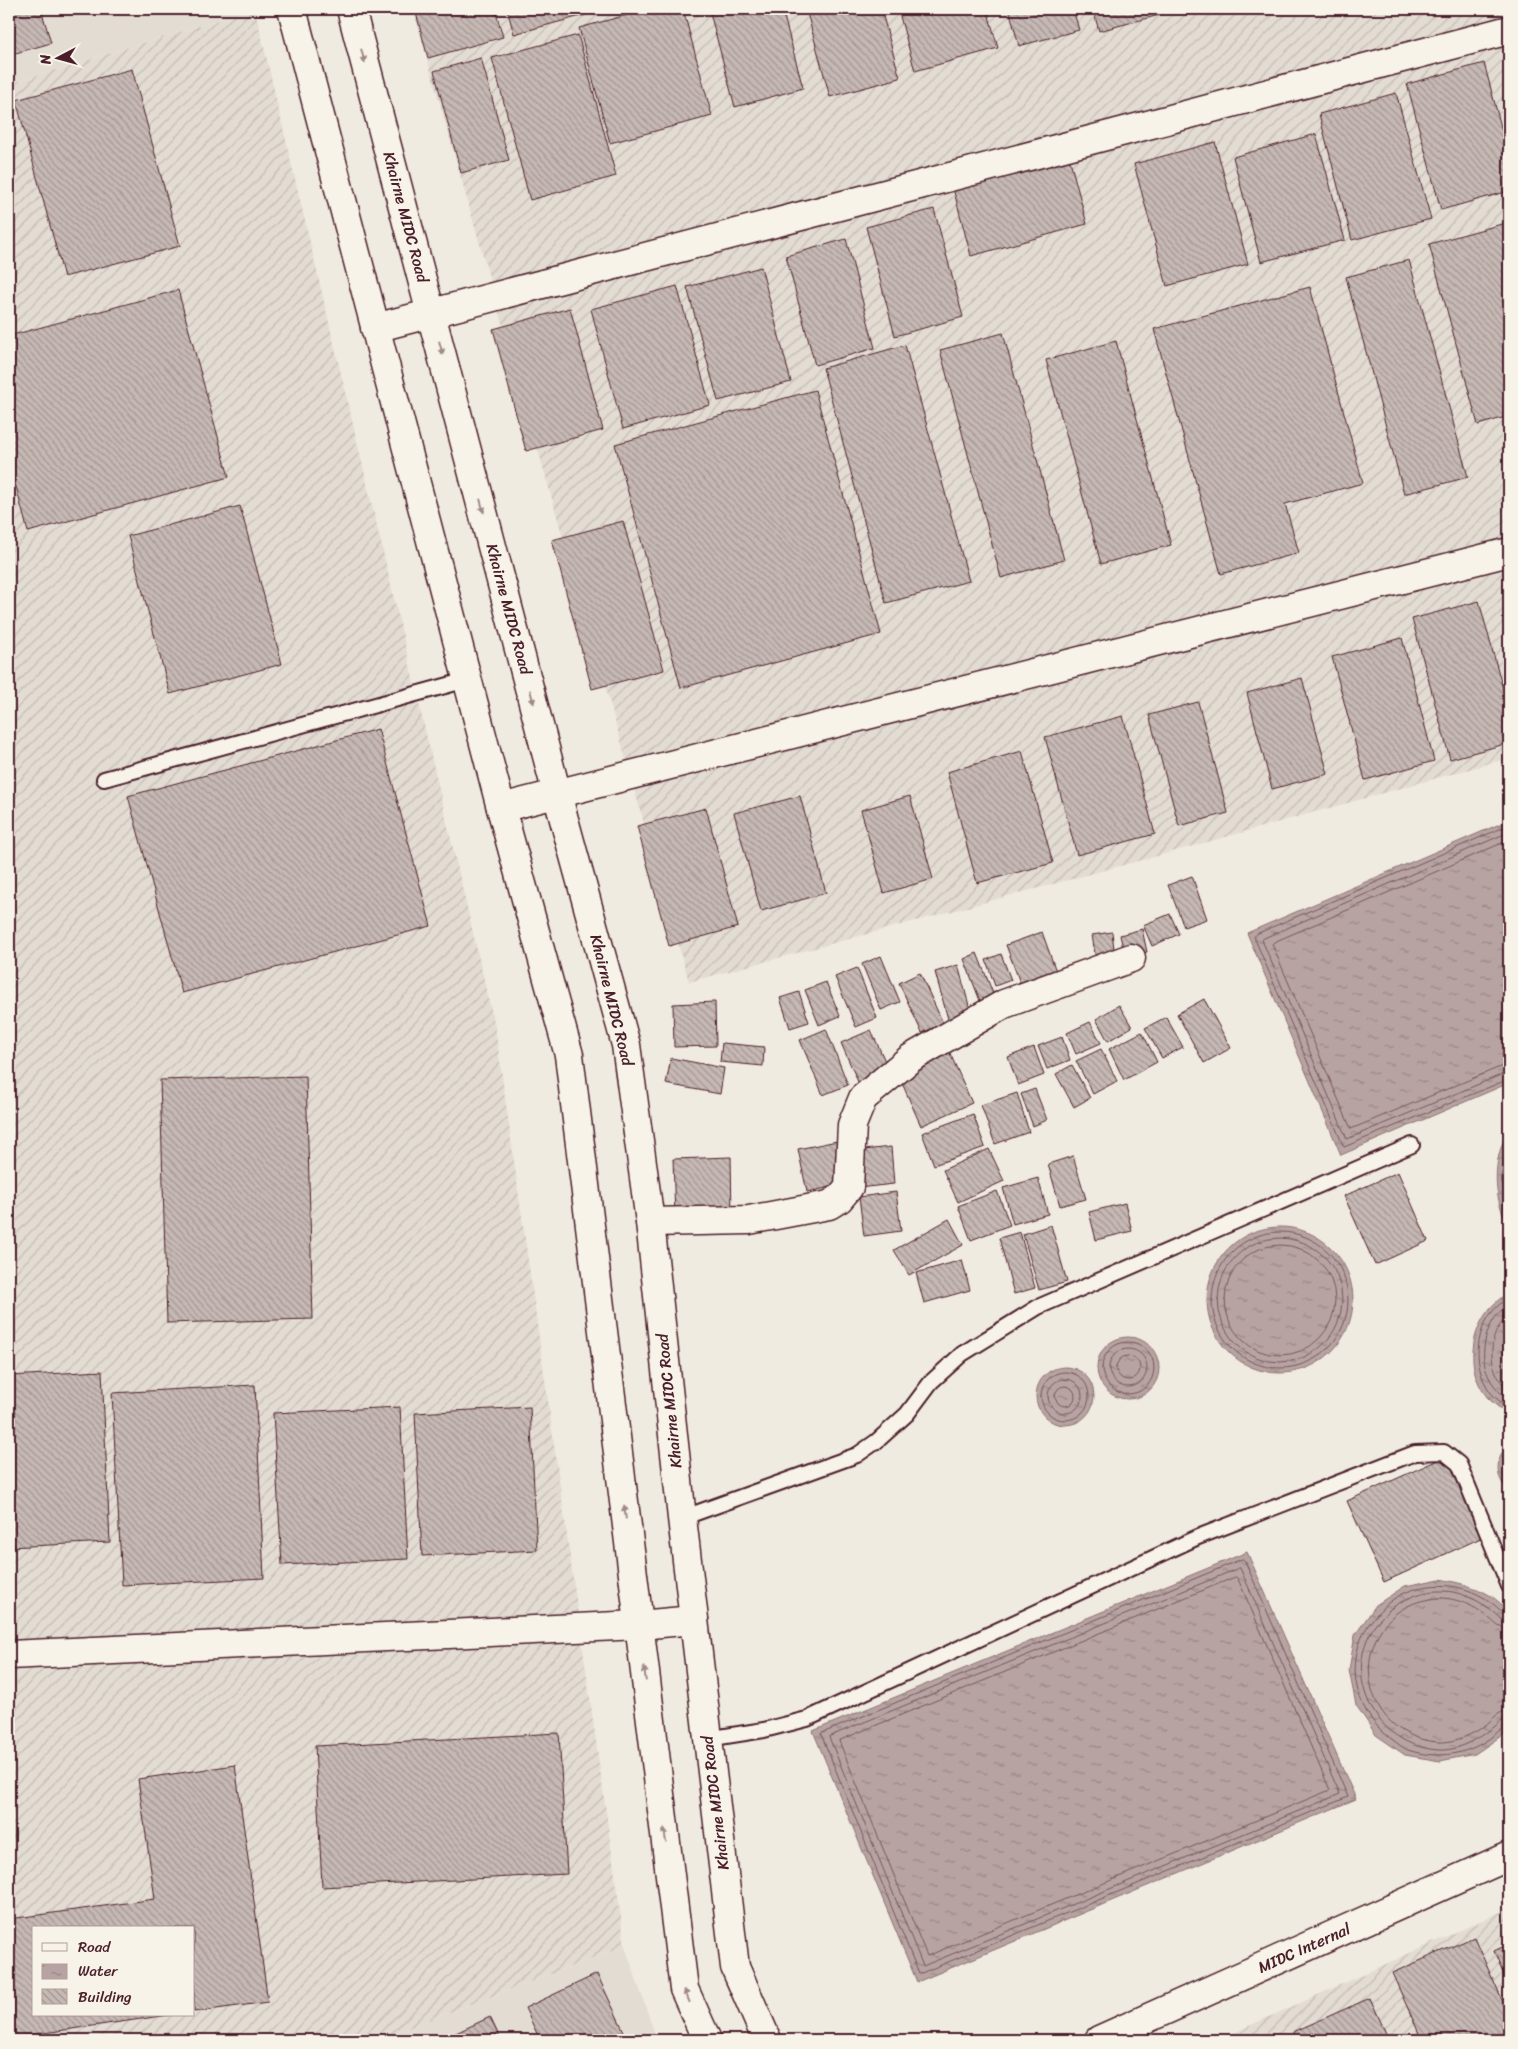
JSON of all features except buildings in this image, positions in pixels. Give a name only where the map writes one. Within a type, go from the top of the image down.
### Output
[{"type":"main road","points":[[292,9],[467,680],[569,1055],[684,1989],[706,2040]]},
{"type":"main road","name":"Khairne MIDC Road","points":[[351,9],[626,1046],[650,1222],[707,1739],[735,1967],[767,2040]]},
{"type":"main road","points":[[375,328],[1509,30]]},
{"type":"main road","points":[[501,808],[1509,552]]},
{"type":"main road","points":[[650,1222],[749,1220],[829,1205],[849,1187],[852,1125],[863,1098],[911,1058],[1004,1004],[1131,958]]},
{"type":"main road","points":[[9,1655],[639,1625],[694,1620]]},
{"type":"main road","name":"MIDC Internal","points":[[1099,2040],[1509,1856]]},
{"type":"lane","points":[[104,779],[467,680]]},
{"type":"lane","points":[[682,1518],[857,1455],[877,1441],[908,1414],[931,1382],[962,1354],[1038,1307],[1412,1146]]},
{"type":"lane","points":[[707,1739],[764,1730],[807,1719],[1198,1537],[1415,1453],[1444,1452],[1459,1464],[1509,1586]]},
{"type":"shaded area","points":[[9,9],[255,9],[9,84]]},
{"type":"shaded area","points":[[255,9],[495,1026],[625,1946],[377,2040],[9,2040],[9,84]]},
{"type":"shaded area","points":[[413,9],[1509,9],[1509,758],[1161,855],[689,982]]},
{"type":"shaded area","points":[[1509,1908],[1509,2040],[1218,2040]]},
{"type":"shaded area","points":[[625,1946],[657,2040],[377,2040]]},
{"type":"water","points":[[1509,820],[1509,1083],[1341,1155],[1247,933]]},
{"type":"water","points":[[1509,1131],[1509,1225],[1499,1203],[1496,1178],[1499,1153]]},
{"type":"water","points":[[1280,1227],[1308,1232],[1332,1248],[1348,1272],[1353,1300],[1348,1328],[1332,1352],[1308,1368],[1280,1373],[1252,1368],[1228,1352],[1212,1328],[1207,1300],[1212,1272],[1228,1248],[1252,1232]]},
{"type":"water","points":[[1509,1293],[1509,1415],[1488,1398],[1479,1385],[1474,1370],[1473,1355],[1479,1326],[1497,1302]]},
{"type":"water","points":[[1128,1337],[1145,1342],[1150,1346],[1154,1351],[1159,1368],[1154,1385],[1150,1390],[1145,1394],[1128,1399],[1111,1394],[1106,1390],[1102,1385],[1097,1368],[1102,1351],[1106,1346],[1111,1342]]},
{"type":"water","points":[[1065,1367],[1081,1372],[1089,1380],[1094,1396],[1089,1412],[1081,1420],[1065,1425],[1049,1420],[1041,1412],[1036,1396],[1041,1380],[1049,1372]]},
{"type":"water","points":[[1509,1443],[1509,1491],[1500,1479],[1498,1467],[1501,1455]]},
{"type":"water","points":[[1247,1552],[1356,1799],[917,1982],[813,1731]]},
{"type":"water","points":[[1440,1579],[1478,1589],[1495,1599],[1509,1614],[1509,1726],[1504,1734],[1475,1754],[1440,1761],[1405,1755],[1376,1735],[1356,1705],[1349,1670],[1355,1635],[1376,1605],[1405,1586]]}]
